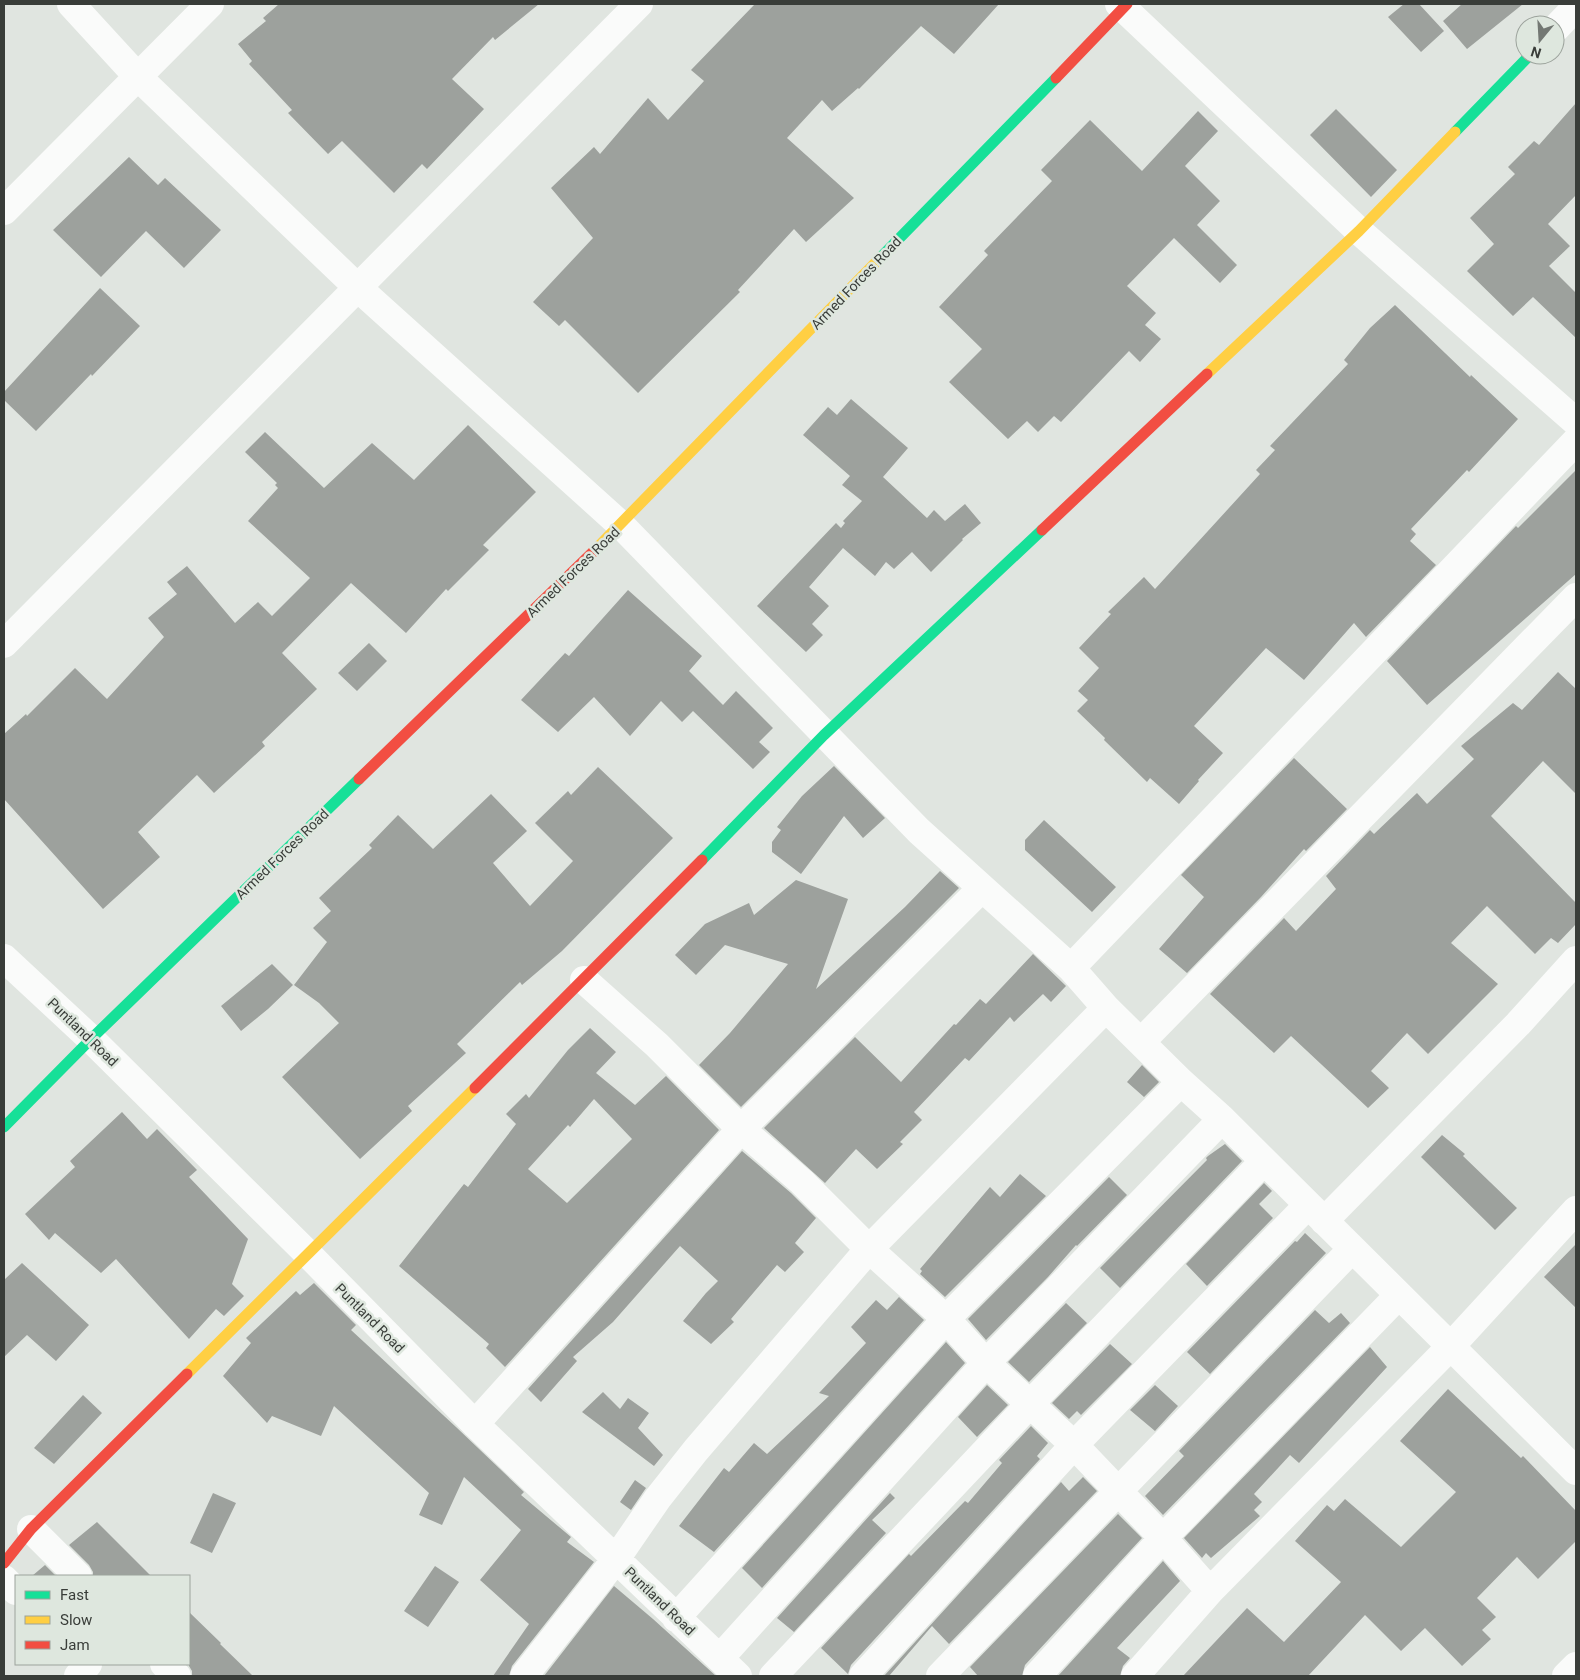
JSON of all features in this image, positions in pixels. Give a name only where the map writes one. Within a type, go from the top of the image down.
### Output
[{"type":"street","points":[[71,4],[138,77],[357,286],[621,525],[919,831],[1071,968],[1106,1008],[1181,1082],[1222,1119],[1576,1471]]},
{"type":"street","points":[[4,211],[210,4]]},
{"type":"street","points":[[4,644],[638,4]]},
{"type":"street","points":[[1123,5],[1359,231],[1576,422]]},
{"type":"street","name":"Armed Forces Road","points":[[4,1127],[91,1039],[621,525],[1123,5]]},
{"type":"street","points":[[1565,19],[1576,7]]},
{"type":"street","points":[[4,1563],[31,1529],[584,980],[824,735],[1359,231],[1520,65]]},
{"type":"street","points":[[1071,968],[1576,441]]},
{"type":"street","points":[[1141,1042],[1576,597]]},
{"type":"street","points":[[475,1424],[741,1129],[982,888]]},
{"type":"street","name":"Puntland Road","points":[[4,958],[91,1039],[308,1254],[475,1424],[729,1667]]},
{"type":"street","points":[[863,1676],[1074,1446],[1316,1213],[1518,1024],[1576,960]]},
{"type":"street","points":[[584,980],[657,1045],[741,1129],[802,1182],[869,1249],[946,1319],[986,1364],[1074,1446],[1163,1538],[1210,1591]]},
{"type":"street","points":[[524,1676],[616,1558],[658,1498],[696,1450],[869,1249],[1106,1008]]},
{"type":"street","points":[[676,1618],[946,1319],[1181,1082]]},
{"type":"street","points":[[729,1667],[986,1364],[1222,1119]]},
{"type":"street","points":[[773,1676],[1029,1405],[1264,1161]]},
{"type":"street","points":[[1134,1676],[1210,1591],[1451,1346],[1576,1210]]},
{"type":"street","points":[[940,1676],[1352,1249]]},
{"type":"street","points":[[1037,1676],[1163,1538],[1399,1295]]},
{"type":"street","points":[[31,1529],[77,1575]]},
{"type":"street","points":[[4,1579],[15,1590]]},
{"type":"street","points":[[78,1676],[87,1665]]},
{"type":"street","points":[[165,1665],[177,1676]]},
{"type":"street","points":[[1566,1676],[1576,1666]]},
{"type":"building","points":[[279,4],[539,4],[495,40],[493,37],[452,79],[484,109],[427,169],[422,164],[394,193],[342,141],[328,154],[288,113],[292,110],[249,64],[252,61],[238,44],[266,21],[263,18]]},
{"type":"building","points":[[755,4],[999,4],[954,54],[921,26],[859,89],[832,111],[822,100],[787,138],[854,198],[806,242],[794,229],[738,290],[740,292],[638,393],[565,320],[559,326],[533,302],[593,238],[551,188],[594,147],[600,154],[648,98],[668,120],[704,81],[691,70]]},
{"type":"building","points":[[1404,4],[1419,4],[1444,31],[1421,52],[1388,17]]},
{"type":"building","points":[[1462,4],[1523,4],[1467,49],[1443,21]]},
{"type":"building","points":[[1576,103],[1576,195],[1548,224],[1570,246],[1549,266],[1576,293],[1576,338],[1533,297],[1513,316],[1467,271],[1494,244],[1470,218],[1515,174],[1508,167],[1534,141],[1539,145]]},
{"type":"building","points":[[1336,109],[1397,170],[1371,197],[1310,135]]},
{"type":"building","points":[[1198,111],[1218,131],[1185,166],[1220,201],[1197,225],[1237,265],[1220,283],[1174,238],[1127,286],[1156,313],[1145,325],[1161,339],[1140,362],[1129,351],[1061,422],[1054,416],[1038,432],[1027,421],[1008,439],[949,382],[982,349],[939,307],[988,255],[984,251],[1052,181],[1041,170],[1090,120],[1142,171]]},
{"type":"building","points":[[129,157],[158,185],[165,178],[221,230],[184,268],[146,231],[101,277],[53,230]]},
{"type":"building","points":[[100,288],[140,326],[36,431],[4,400],[4,392]]},
{"type":"building","points":[[1395,305],[1470,377],[1471,375],[1518,419],[1469,472],[1467,470],[1411,529],[1416,534],[1410,541],[1436,565],[1366,637],[1354,623],[1304,680],[1266,648],[1194,726],[1223,753],[1179,804],[1150,778],[1147,782],[1077,711],[1088,700],[1078,691],[1099,668],[1079,648],[1111,614],[1108,612],[1144,577],[1155,589],[1260,474],[1256,470],[1275,450],[1270,446],[1348,364],[1344,360],[1370,328]]},
{"type":"building","points":[[851,399],[908,448],[883,477],[927,518],[934,510],[945,521],[965,504],[981,523],[962,539],[931,572],[912,552],[894,569],[886,562],[875,576],[843,548],[809,587],[829,606],[812,624],[823,635],[806,652],[757,606],[836,523],[841,528],[845,523],[843,521],[862,501],[842,485],[850,476],[803,435],[828,407],[837,415]]},
{"type":"building","points":[[468,425],[536,492],[483,545],[489,550],[448,591],[446,589],[406,633],[351,583],[282,653],[317,689],[262,742],[265,746],[214,793],[197,775],[138,832],[160,857],[103,909],[4,799],[4,734],[26,714],[27,716],[75,668],[107,699],[164,637],[148,618],[177,594],[167,582],[187,566],[235,623],[258,602],[272,616],[310,578],[248,521],[278,488],[275,485],[277,483],[245,452],[265,432],[324,488],[372,443],[414,480]]},
{"type":"building","points":[[1576,470],[1576,574],[1427,705],[1387,661],[1516,526],[1518,528]]},
{"type":"building","points":[[628,590],[702,656],[689,671],[723,705],[736,691],[773,728],[759,742],[770,752],[753,769],[693,711],[682,722],[661,701],[630,736],[594,697],[558,732],[521,700],[565,653],[569,656]]},
{"type":"building","points":[[369,643],[387,661],[357,691],[338,673]]},
{"type":"building","points":[[1558,672],[1576,689],[1576,794],[1543,761],[1491,816],[1576,903],[1576,924],[1558,943],[1551,938],[1535,954],[1487,906],[1451,943],[1498,984],[1428,1054],[1407,1033],[1371,1071],[1389,1088],[1368,1108],[1291,1036],[1274,1053],[1210,994],[1284,918],[1296,931],[1336,889],[1326,876],[1370,830],[1374,834],[1417,793],[1427,804],[1474,759],[1461,746],[1513,703],[1522,710]]},
{"type":"building","points":[[1294,758],[1347,809],[1306,851],[1304,849],[1261,897],[1187,973],[1159,949],[1204,897],[1181,875]]},
{"type":"building","points":[[834,766],[885,818],[863,838],[844,816],[801,874],[772,852],[772,842],[781,830],[777,827],[802,796]]},
{"type":"building","points":[[598,767],[673,838],[562,951],[522,985],[520,982],[457,1044],[466,1053],[408,1106],[412,1111],[360,1159],[282,1077],[339,1023],[319,1003],[294,985],[327,942],[313,928],[331,911],[319,898],[372,848],[369,845],[398,815],[433,849],[491,794],[527,831],[493,863],[530,906],[573,861],[535,823],[568,791],[571,795]]},
{"type":"building","points":[[1044,820],[1116,887],[1092,912],[1025,850],[1025,840]]},
{"type":"building","points":[[940,871],[959,888],[741,1107],[699,1065],[730,1033],[788,964],[725,945],[696,975],[675,955],[705,924],[749,903],[754,915],[796,880],[848,899],[816,989],[905,907]]},
{"type":"building","points":[[1033,954],[1066,986],[1051,1002],[1043,994],[1014,1022],[1010,1017],[969,1061],[965,1058],[914,1112],[922,1120],[900,1142],[903,1144],[877,1169],[856,1149],[825,1183],[764,1128],[855,1037],[901,1082],[954,1024],[956,1025],[980,999],[986,1004]]},
{"type":"building","points":[[272,964],[293,985],[241,1031],[221,1006]]},
{"type":"building","points":[[590,1028],[616,1052],[596,1073],[635,1105],[666,1076],[719,1130],[505,1367],[486,1348],[489,1344],[399,1266],[464,1184],[468,1187],[516,1124],[506,1114],[526,1094],[529,1098],[568,1050]],"holes":[[[594,1099],[632,1139],[567,1203],[528,1169],[568,1125],[570,1127]]]},
{"type":"building","points":[[1142,1065],[1159,1082],[1144,1097],[1127,1082]]},
{"type":"building","points":[[122,1112],[147,1139],[157,1129],[197,1170],[189,1177],[248,1239],[232,1284],[244,1296],[224,1316],[216,1309],[189,1339],[116,1259],[101,1273],[55,1233],[49,1240],[25,1214],[75,1167],[70,1161]]},
{"type":"building","points":[[1442,1135],[1465,1154],[1463,1156],[1517,1208],[1495,1230],[1421,1157]]},
{"type":"building","points":[[1225,1144],[1242,1161],[1120,1288],[1100,1268],[1207,1160],[1208,1156]]},
{"type":"building","points":[[742,1151],[791,1193],[816,1218],[795,1243],[804,1252],[785,1272],[777,1265],[731,1319],[734,1322],[711,1344],[683,1321],[718,1281],[680,1246],[613,1322],[573,1357],[577,1361],[541,1402],[528,1389]]},
{"type":"building","points":[[1020,1174],[1046,1196],[945,1297],[920,1274],[922,1271],[920,1269],[990,1187],[1000,1197]]},
{"type":"building","points":[[1109,1177],[1127,1195],[1076,1245],[1048,1277],[986,1340],[968,1319]]},
{"type":"building","points":[[1264,1183],[1272,1191],[1259,1204],[1273,1218],[1207,1286],[1186,1264]]},
{"type":"building","points":[[1305,1233],[1326,1253],[1210,1374],[1187,1352]]},
{"type":"building","points":[[1576,1244],[1576,1308],[1544,1277]]},
{"type":"building","points":[[22,1263],[89,1325],[56,1361],[27,1335],[4,1357],[4,1280]]},
{"type":"building","points":[[314,1283],[356,1325],[351,1330],[524,1492],[521,1495],[571,1537],[567,1542],[594,1562],[512,1666],[509,1676],[493,1676],[529,1624],[480,1580],[521,1530],[464,1477],[442,1525],[419,1515],[429,1493],[334,1406],[321,1436],[272,1416],[267,1423],[223,1376],[251,1343],[246,1338],[296,1291],[300,1295]]},
{"type":"building","points":[[899,1297],[924,1320],[714,1552],[679,1526],[724,1468],[729,1472],[754,1443],[767,1454],[829,1396],[819,1393],[866,1343],[851,1327],[876,1300],[887,1310]]},
{"type":"building","points":[[1066,1303],[1087,1323],[1029,1382],[1008,1362]]},
{"type":"building","points":[[1315,1310],[1329,1323],[1341,1313],[1350,1323],[1163,1515],[1145,1496],[1184,1456],[1179,1451]]},
{"type":"building","points":[[946,1342],[965,1363],[762,1588],[742,1568]]},
{"type":"building","points":[[1110,1344],[1132,1364],[1081,1415],[1077,1411],[1069,1419],[1052,1403]]},
{"type":"building","points":[[1370,1347],[1387,1367],[1299,1463],[1290,1455],[1254,1494],[1262,1502],[1254,1510],[1260,1516],[1211,1558],[1206,1553],[1202,1558],[1184,1538]]},
{"type":"building","points":[[987,1385],[1008,1405],[977,1437],[958,1417]]},
{"type":"building","points":[[1155,1385],[1178,1406],[1155,1431],[1130,1410]]},
{"type":"building","points":[[1448,1389],[1521,1458],[1523,1456],[1576,1511],[1576,1541],[1538,1579],[1517,1557],[1477,1598],[1496,1617],[1482,1630],[1491,1639],[1462,1666],[1425,1628],[1401,1651],[1365,1615],[1308,1676],[1183,1676],[1247,1608],[1284,1642],[1341,1582],[1295,1541],[1327,1505],[1334,1511],[1345,1499],[1401,1547],[1456,1492],[1400,1441]]},
{"type":"building","points":[[603,1392],[620,1409],[628,1398],[649,1413],[638,1428],[663,1455],[654,1466],[582,1412]]},
{"type":"building","points":[[83,1395],[102,1413],[54,1464],[34,1448]]},
{"type":"building","points":[[1031,1426],[1048,1443],[1037,1456],[1040,1459],[851,1665],[848,1674],[821,1648],[909,1554],[911,1556],[965,1501],[968,1503],[1002,1463],[999,1460]]},
{"type":"building","points":[[1083,1477],[1097,1491],[949,1644],[932,1626],[889,1676],[884,1676],[1061,1482],[1069,1491]]},
{"type":"building","points":[[635,1480],[646,1488],[631,1510],[620,1502]]},
{"type":"building","points":[[213,1493],[236,1503],[212,1553],[190,1543]]},
{"type":"building","points":[[890,1493],[895,1498],[872,1520],[886,1533],[794,1632],[777,1618]]},
{"type":"building","points":[[1118,1514],[1142,1538],[1025,1665],[1022,1676],[978,1676],[970,1667]]},
{"type":"building","points":[[97,1522],[150,1575],[93,1575],[89,1565],[69,1545]]},
{"type":"building","points":[[1163,1561],[1180,1581],[1117,1648],[1130,1658],[1123,1666],[1120,1676],[1058,1676]]},
{"type":"building","points":[[45,1565],[55,1575],[33,1575]]},
{"type":"building","points":[[435,1566],[459,1582],[428,1627],[404,1611]]},
{"type":"building","points":[[614,1586],[653,1619],[716,1676],[544,1676]]},
{"type":"building","points":[[190,1613],[253,1676],[192,1676],[189,1666]]},
{"type":"traffic: fast","points":[[1455,132],[1520,65]]},
{"type":"traffic: fast","points":[[881,257],[1056,78]]},
{"type":"traffic: fast","points":[[702,860],[824,735],[1042,530]]},
{"type":"traffic: fast","points":[[4,1127],[91,1039],[359,779]]},
{"type":"traffic: slow","points":[[1207,374],[1359,231],[1455,132]]},
{"type":"traffic: slow","points":[[593,552],[881,257]]},
{"type":"traffic: slow","points":[[187,1374],[475,1088]]},
{"type":"traffic: jam","points":[[1056,78],[1127,4]]},
{"type":"traffic: jam","points":[[1042,530],[1207,374]]},
{"type":"traffic: jam","points":[[359,779],[593,552]]},
{"type":"traffic: jam","points":[[475,1088],[702,860]]},
{"type":"traffic: jam","points":[[4,1563],[31,1529],[187,1374]]}]
